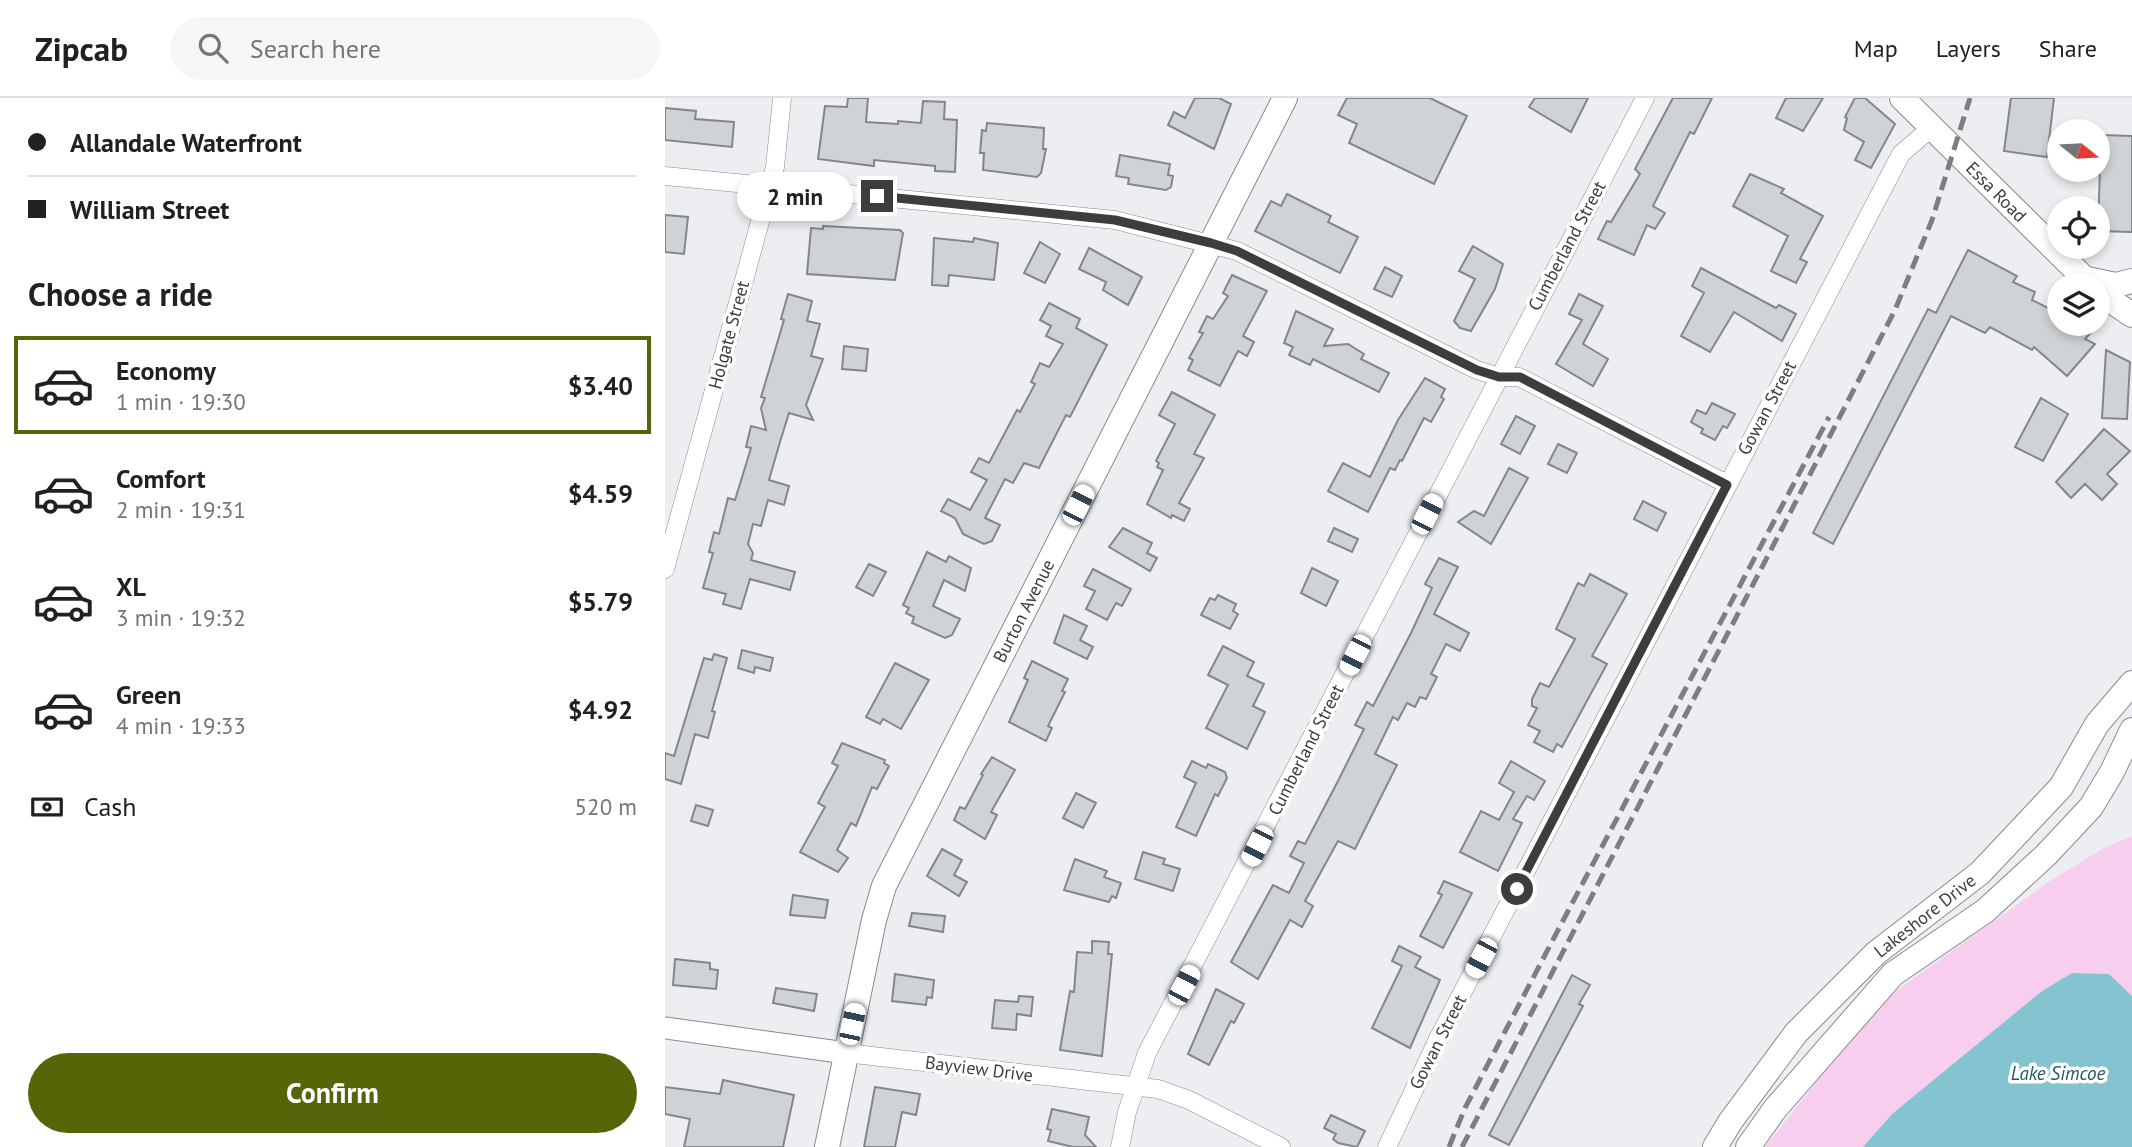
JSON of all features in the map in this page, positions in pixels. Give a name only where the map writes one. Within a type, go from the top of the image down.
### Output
[{"type":"main road","name":"Burton Avenue","points":[[827,1147],[874,920],[884,886],[1285,98]]},
{"type":"main road","name":"Essa Road","points":[[1902,98],[2078,273]]},
{"type":"main road","points":[[2110,285],[2132,281]]},
{"type":"main road","name":"Essa Road","points":[[2110,299],[2132,315]]},
{"type":"main road","name":"Lakeshore Drive","points":[[1715,1147],[1730,1122],[1796,1032],[1876,953],[1980,873],[2061,787],[2097,724],[2132,683]]},
{"type":"main road","name":"Lakeshore Drive","points":[[1748,1147],[1775,1109],[1893,974],[1985,911],[2046,855],[2091,807],[2132,730]]},
{"type":"street","name":"Holgate Street","points":[[665,569],[775,167],[782,98]]},
{"type":"street","name":"Cumberland Street","points":[[1120,1147],[1135,1087],[1147,1053],[1645,98]]},
{"type":"street","name":"Gowan Street","points":[[1387,1147],[1432,1051],[1901,154],[1931,128]]},
{"type":"street","points":[[665,176],[1115,220],[1211,243],[1237,251],[1477,370],[1499,377],[1520,377],[1727,485]]},
{"type":"street","name":"Bayview Drive","points":[[665,1028],[846,1053],[1135,1087],[1176,1095],[1281,1147]]},
{"type":"shaded area","points":[[2132,836],[2132,996],[2109,974],[2072,973],[2042,991],[1892,1114],[1863,1147],[1765,1147],[1878,1004],[2050,881],[2104,848]]},
{"type":"water","name":"Lake Simcoe","points":[[2072,973],[2109,974],[2132,996],[2132,1147],[1863,1147],[1892,1114],[2042,991]]},
{"type":"building","points":[[848,98],[868,98],[866,122],[898,124],[898,121],[921,123],[923,101],[945,102],[944,119],[957,120],[955,172],[935,171],[935,166],[874,160],[874,166],[818,159],[825,106],[847,107]]},
{"type":"building","points":[[1195,98],[1219,98],[1231,104],[1214,149],[1168,125],[1174,112],[1185,118]]},
{"type":"building","points":[[1347,98],[1430,98],[1467,116],[1434,184],[1349,143],[1357,124],[1338,115]]},
{"type":"building","points":[[1535,98],[1588,98],[1571,132],[1529,107]]},
{"type":"building","points":[[1673,98],[1712,98],[1694,134],[1690,132],[1653,206],[1665,213],[1655,229],[1647,225],[1634,255],[1598,239],[1607,221],[1611,222],[1640,174],[1635,169]]},
{"type":"building","points":[[1786,98],[1823,98],[1803,131],[1776,118]]},
{"type":"building","points":[[1855,98],[1865,98],[1895,124],[1871,168],[1855,160],[1864,142],[1844,130],[1845,117]]},
{"type":"building","points":[[2011,98],[2054,98],[2052,119],[2047,119],[2047,157],[2004,151]]},
{"type":"building","points":[[665,108],[696,111],[695,119],[734,122],[732,147],[665,140]]},
{"type":"building","points":[[987,123],[1044,128],[1043,149],[1046,149],[1041,173],[1037,177],[983,170],[984,153],[980,153],[982,130],[986,131]]},
{"type":"building","points":[[2111,135],[2132,136],[2132,232],[2110,231],[2110,196],[2099,196],[2100,182],[2111,182]]},
{"type":"building","points":[[1120,155],[1170,164],[1168,175],[1173,176],[1171,187],[1166,190],[1128,184],[1129,178],[1116,176]]},
{"type":"building","points":[[1750,174],[1784,189],[1781,193],[1823,216],[1800,259],[1807,262],[1796,283],[1771,271],[1788,236],[1733,206]]},
{"type":"building","points":[[1287,194],[1331,216],[1328,222],[1358,237],[1340,273],[1255,231],[1271,201],[1281,206]]},
{"type":"building","points":[[665,215],[688,217],[684,254],[665,252]]},
{"type":"building","points":[[823,226],[900,230],[903,233],[895,280],[807,274],[811,228],[823,229]]},
{"type":"building","points":[[934,238],[973,242],[974,238],[998,243],[994,280],[949,275],[948,286],[932,285]]},
{"type":"building","points":[[1040,242],[1060,254],[1045,283],[1024,273]]},
{"type":"building","points":[[1473,246],[1503,264],[1495,289],[1471,331],[1460,328],[1454,321],[1475,279],[1459,271]]},
{"type":"building","points":[[1089,248],[1142,277],[1128,305],[1103,290],[1106,282],[1079,269]]},
{"type":"building","points":[[1968,250],[2017,276],[2013,282],[2035,292],[2032,300],[2047,308],[2047,336],[2088,336],[2085,339],[2095,344],[2067,376],[2034,347],[2032,350],[1990,327],[1985,333],[1951,316],[1833,544],[1813,533],[1928,309],[1936,313]]},
{"type":"building","points":[[1385,267],[1402,276],[1392,297],[1374,289]]},
{"type":"building","points":[[1701,268],[1776,308],[1779,305],[1796,314],[1782,341],[1734,312],[1710,352],[1681,336],[1704,293],[1692,286]]},
{"type":"building","points":[[1232,275],[1267,291],[1243,336],[1254,342],[1247,356],[1238,351],[1220,386],[1188,370],[1193,360],[1189,358],[1203,333],[1199,332],[1207,316],[1213,319],[1228,296],[1223,293]]},
{"type":"building","points":[[788,294],[812,301],[807,321],[820,324],[811,356],[823,359],[806,405],[813,420],[789,413],[769,480],[789,486],[784,505],[768,500],[761,526],[753,524],[748,544],[753,553],[751,560],[795,572],[790,590],[750,579],[741,609],[723,604],[726,594],[703,588],[713,553],[709,552],[714,532],[719,534],[728,498],[735,500],[751,448],[746,447],[751,426],[766,430],[761,408],[765,398],[761,397],[784,320],[781,319]]},
{"type":"building","points":[[1579,294],[1603,306],[1583,344],[1608,359],[1593,386],[1556,364],[1582,320],[1569,314]]},
{"type":"building","points":[[1049,303],[1080,319],[1076,328],[1107,345],[1070,417],[1066,415],[1039,468],[1024,463],[1013,483],[1005,479],[985,518],[1000,525],[992,541],[984,544],[963,534],[955,518],[941,511],[948,499],[970,510],[987,480],[971,472],[979,458],[989,463],[1017,410],[1020,412],[1035,384],[1031,382],[1040,363],[1049,367],[1063,344],[1046,336],[1051,326],[1040,320]]},
{"type":"building","points":[[1296,311],[1333,329],[1324,346],[1348,344],[1364,354],[1361,359],[1389,373],[1379,392],[1313,359],[1310,365],[1289,355],[1293,347],[1284,343]]},
{"type":"building","points":[[844,346],[868,349],[866,371],[842,369]]},
{"type":"building","points":[[2106,350],[2130,362],[2127,419],[2102,418]]},
{"type":"building","points":[[1425,378],[1445,389],[1441,397],[1444,399],[1431,422],[1424,418],[1395,470],[1390,468],[1368,512],[1328,491],[1343,463],[1370,477],[1398,420]]},
{"type":"building","points":[[1172,392],[1215,415],[1194,454],[1204,458],[1179,503],[1190,509],[1184,521],[1172,515],[1171,518],[1147,504],[1163,470],[1157,467],[1159,463],[1156,461],[1175,424],[1159,415]]},
{"type":"building","points":[[2041,398],[2068,414],[2043,461],[2015,447]]},
{"type":"building","points":[[1712,403],[1735,414],[1727,428],[1723,426],[1715,440],[1701,433],[1703,429],[1691,422],[1697,410],[1706,414]]},
{"type":"building","points":[[1516,416],[1535,426],[1520,454],[1501,444]]},
{"type":"building","points":[[2104,429],[2130,451],[2107,474],[2117,484],[2102,500],[2085,484],[2071,498],[2056,482]]},
{"type":"building","points":[[1558,444],[1577,453],[1567,473],[1548,464]]},
{"type":"building","points":[[1509,468],[1528,478],[1491,544],[1458,522],[1474,511],[1484,516]]},
{"type":"building","points":[[1643,501],[1666,513],[1657,531],[1634,519]]},
{"type":"building","points":[[1123,528],[1152,543],[1147,553],[1157,558],[1150,571],[1109,547]]},
{"type":"building","points":[[1334,528],[1358,539],[1352,552],[1328,541]]},
{"type":"building","points":[[927,552],[946,562],[949,556],[971,568],[965,591],[944,580],[933,606],[960,619],[952,635],[945,638],[912,623],[914,617],[906,613],[909,608],[903,605]]},
{"type":"building","points":[[1439,558],[1458,567],[1434,614],[1469,633],[1460,651],[1446,644],[1431,674],[1437,677],[1426,699],[1420,697],[1415,707],[1407,703],[1398,720],[1393,717],[1375,754],[1397,765],[1355,849],[1338,841],[1305,901],[1313,906],[1302,927],[1290,920],[1258,979],[1231,962],[1273,885],[1289,893],[1304,863],[1290,856],[1298,841],[1305,844],[1364,729],[1355,725],[1367,702],[1373,706],[1411,633],[1432,588],[1425,584]]},
{"type":"building","points":[[869,564],[886,572],[873,596],[856,587]]},
{"type":"building","points":[[1312,568],[1338,581],[1326,606],[1301,593]]},
{"type":"building","points":[[1093,569],[1131,589],[1122,606],[1116,603],[1107,620],[1086,609],[1095,591],[1084,586]]},
{"type":"building","points":[[1590,574],[1627,594],[1592,656],[1607,664],[1562,747],[1557,744],[1553,752],[1534,742],[1540,731],[1528,725],[1537,708],[1532,706],[1532,699],[1540,683],[1549,687],[1575,639],[1556,629],[1578,583],[1584,586]]},
{"type":"building","points":[[1218,595],[1236,604],[1233,611],[1238,614],[1230,629],[1201,615],[1210,598],[1215,600]]},
{"type":"building","points":[[1064,615],[1087,626],[1080,640],[1093,647],[1087,659],[1054,643]]},
{"type":"building","points":[[1223,646],[1254,662],[1247,676],[1264,684],[1253,706],[1265,712],[1247,749],[1206,728],[1228,685],[1208,675]]},
{"type":"building","points":[[742,650],[773,658],[770,671],[755,667],[754,673],[738,668]]},
{"type":"building","points":[[714,654],[727,658],[712,711],[715,712],[708,738],[695,734],[681,784],[665,779],[665,753],[674,756],[704,658],[712,660]]},
{"type":"building","points":[[1032,661],[1068,679],[1062,691],[1065,692],[1048,726],[1052,728],[1046,741],[1009,722],[1028,680],[1024,678]]},
{"type":"building","points":[[895,663],[929,680],[901,729],[883,719],[880,724],[866,717]]},
{"type":"building","points":[[842,743],[885,760],[884,763],[889,766],[877,789],[872,787],[856,826],[851,823],[837,850],[848,858],[838,872],[800,852],[825,807],[818,803],[838,766],[832,763]]},
{"type":"building","points":[[992,757],[1015,770],[991,812],[997,815],[985,839],[954,820],[960,807],[965,809]]},
{"type":"building","points":[[1192,761],[1206,768],[1208,764],[1225,772],[1227,778],[1218,796],[1215,794],[1196,836],[1176,827],[1196,783],[1184,777]]},
{"type":"building","points":[[1511,761],[1545,781],[1534,800],[1527,796],[1513,819],[1522,823],[1498,871],[1460,852],[1481,811],[1499,820],[1514,792],[1499,783]]},
{"type":"building","points":[[1076,793],[1096,803],[1083,828],[1063,818]]},
{"type":"building","points":[[696,805],[713,810],[708,826],[691,821]]},
{"type":"building","points":[[942,849],[962,860],[954,875],[967,882],[959,896],[927,876]]},
{"type":"building","points":[[1143,852],[1165,859],[1163,864],[1180,869],[1173,891],[1135,879]]},
{"type":"building","points":[[1075,859],[1107,871],[1104,877],[1121,883],[1116,898],[1112,896],[1109,902],[1064,890]]},
{"type":"building","points":[[1444,881],[1472,893],[1443,948],[1420,936],[1442,895],[1438,893]]},
{"type":"building","points":[[793,895],[828,900],[825,918],[790,915]]},
{"type":"building","points":[[912,913],[945,916],[943,932],[909,926]]},
{"type":"building","points":[[1092,941],[1109,942],[1108,954],[1112,954],[1102,1056],[1060,1050],[1070,991],[1074,992],[1077,952],[1092,953]]},
{"type":"building","points":[[1399,946],[1421,957],[1415,967],[1440,980],[1410,1048],[1372,1028],[1402,966],[1392,961]]},
{"type":"building","points":[[675,959],[710,963],[710,969],[718,970],[716,989],[673,985]]},
{"type":"building","points":[[895,974],[934,980],[932,998],[927,997],[926,1005],[892,1001]]},
{"type":"building","points":[[1572,975],[1590,985],[1579,1004],[1583,1006],[1509,1145],[1489,1135]]},
{"type":"building","points":[[776,988],[817,994],[814,1011],[773,1003]]},
{"type":"building","points":[[1216,989],[1244,1004],[1234,1023],[1231,1021],[1209,1065],[1188,1054]]},
{"type":"building","points":[[1019,996],[1033,997],[1031,1016],[1017,1014],[1016,1030],[992,1028],[995,1000],[1018,1002]]},
{"type":"building","points":[[723,1080],[794,1095],[783,1147],[684,1147],[690,1119],[665,1114],[665,1087],[720,1094]]},
{"type":"building","points":[[875,1087],[920,1094],[916,1115],[902,1112],[895,1147],[864,1147]]},
{"type":"building","points":[[1052,1109],[1089,1117],[1085,1135],[1096,1147],[1073,1147],[1048,1141],[1051,1130],[1047,1129]]},
{"type":"building","points":[[1331,1115],[1365,1131],[1357,1147],[1338,1143],[1333,1139],[1336,1134],[1324,1128]]},
{"type":"railway","points":[[1462,1147],[1895,310],[1932,220],[1970,98]]},
{"type":"railway","points":[[1449,1147],[1465,1108],[1829,417]]},
{"type":"route","points":[[877,196],[1115,220],[1237,251],[1477,370],[1499,377],[1520,377],[1727,485],[1517,889]]}]
